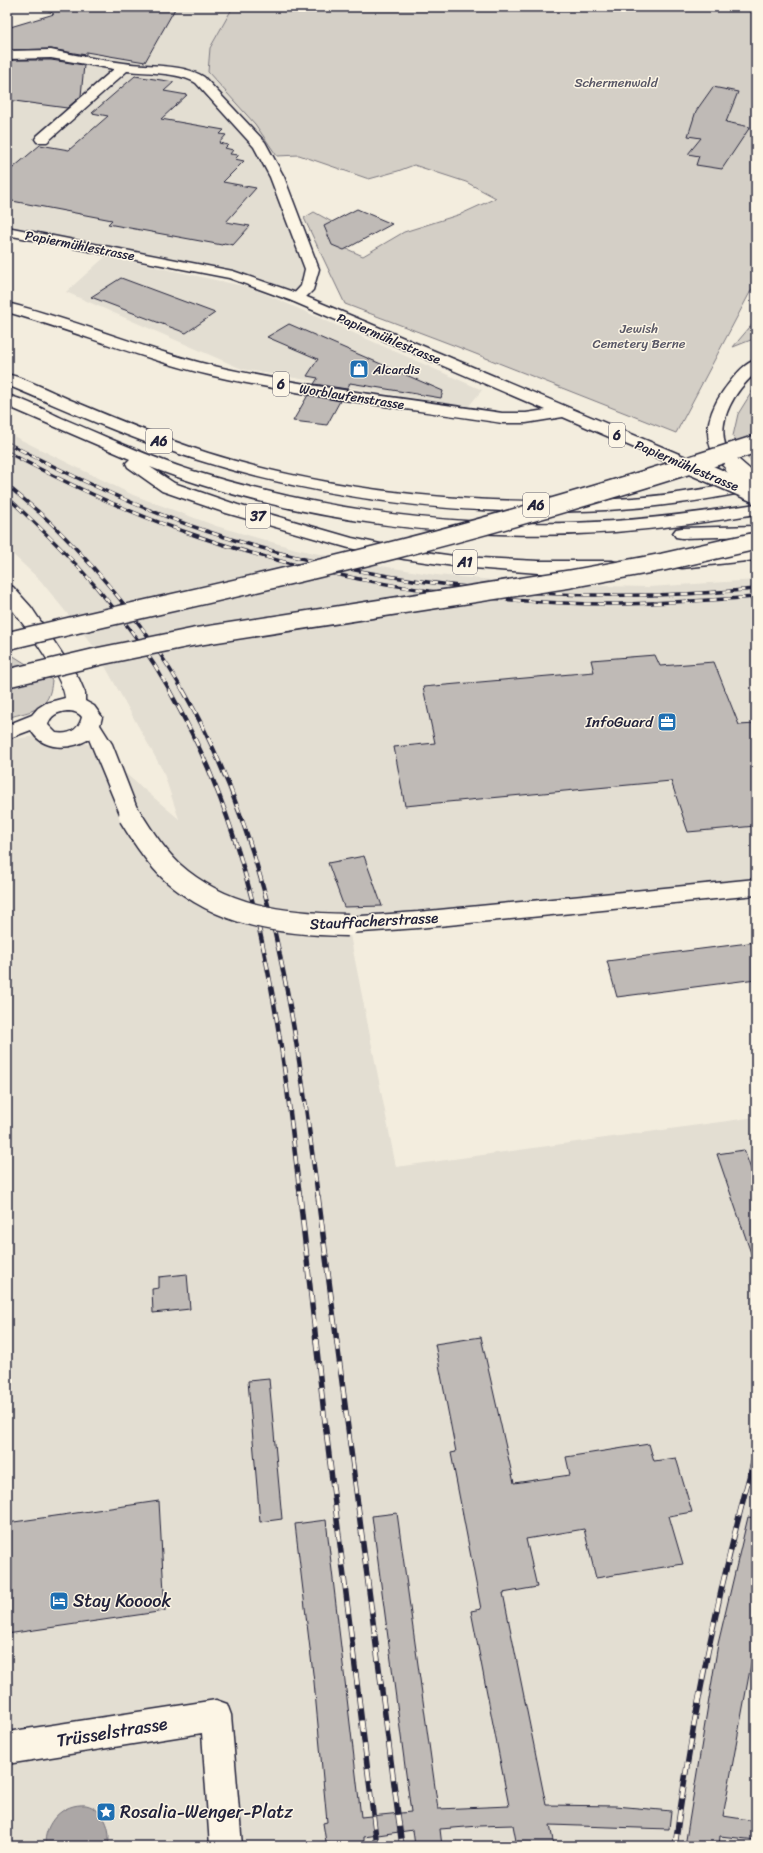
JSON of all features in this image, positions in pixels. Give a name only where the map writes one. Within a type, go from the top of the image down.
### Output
[{"type":"main road","points":[[7,55],[51,54],[124,67],[176,72],[196,78],[214,94],[260,145],[278,177],[312,269],[308,287],[297,298]]},
{"type":"main road","points":[[42,139],[124,67]]},
{"type":"main road","name":"Papiermühlestrasse","points":[[7,230],[207,269],[239,277],[297,298],[756,494]]},
{"type":"main road","name":"Worblaufenstrasse","points":[[7,307],[164,358],[261,381],[502,418],[526,418],[563,412]]},
{"type":"main road","points":[[756,365],[746,372],[735,385],[718,416],[714,431],[717,446],[723,456],[756,485]]},
{"type":"main road","name":"A6","points":[[7,379],[120,426],[168,444],[250,469],[317,484],[447,500],[558,506],[662,500],[756,485]]},
{"type":"main road","name":"A6","points":[[7,400],[142,458],[186,474],[284,501],[341,512],[436,524],[498,528],[558,528],[634,525],[756,509]]},
{"type":"main road","name":"37","points":[[102,441],[168,487],[232,509],[349,543]]},
{"type":"main road","points":[[7,641],[238,588],[440,538],[629,485],[756,444]]},
{"type":"main road","points":[[317,484],[397,483],[501,491],[573,492],[686,483],[756,471]]},
{"type":"main road","points":[[498,528],[562,538],[756,531]]},
{"type":"main road","points":[[8,679],[59,665],[174,640],[293,620],[573,578],[672,560],[756,541]]},
{"type":"main road","name":"A1","points":[[349,543],[436,559],[538,567],[635,567],[756,554]]},
{"type":"main road","points":[[7,591],[24,611],[69,679],[75,693],[75,705],[67,704],[52,707],[46,711],[39,720],[7,732]]},
{"type":"main road","name":"Stauffacherstrasse","points":[[75,705],[86,709],[90,713],[92,717],[91,727],[102,744],[130,816],[141,836],[168,870],[205,898],[247,914],[271,920],[302,924],[348,924],[418,920],[756,888]]},
{"type":"main road","points":[[39,720],[39,730],[43,735],[55,740],[74,739],[81,736],[91,727]]},
{"type":"main road","name":"Trüsselstrasse","points":[[7,1748],[216,1715],[226,1846]]},
{"type":"shaded area","points":[[175,7],[233,7],[210,48],[208,72],[255,124],[277,156],[268,157],[311,263],[297,298],[257,283],[7,233],[7,52]]},
{"type":"shaded area","points":[[106,256],[252,288],[482,390],[468,407],[242,369],[66,292]]},
{"type":"shaded area","points":[[7,433],[133,495],[216,526],[296,549],[351,561],[436,575],[555,585],[649,587],[756,580],[756,887],[348,925],[396,1167],[756,1117],[756,1846],[7,1846],[7,740],[43,735],[74,739],[93,746],[179,819],[163,771],[95,648],[40,580],[7,549]]},
{"type":"shaded area","points":[[86,1805],[92,1807],[102,1815],[108,1827],[108,1846],[45,1846],[45,1838],[51,1822],[56,1816],[69,1807]]},
{"type":"green space","points":[[233,7],[756,7],[756,281],[676,433],[345,304],[304,218],[314,212],[352,233],[340,246],[363,256],[404,232],[461,214],[496,198],[466,182],[414,165],[369,179],[299,155],[277,156],[255,124],[208,72],[210,48]]},
{"type":"green space","points":[[755,321],[756,338],[733,347]]},
{"type":"green space","points":[[756,385],[756,461],[752,462],[742,453],[733,436],[738,414]]},
{"type":"green space","points":[[7,652],[52,680],[51,690],[44,704],[32,711],[7,718]]},
{"type":"building","points":[[42,7],[176,7],[145,62],[86,52],[86,55],[51,49],[7,50],[7,28],[54,14]]},
{"type":"building","points":[[7,60],[51,60],[84,65],[81,96],[67,108],[7,100]]},
{"type":"building","points":[[135,76],[174,82],[164,91],[187,95],[161,119],[224,130],[220,134],[226,135],[219,143],[228,145],[225,148],[233,150],[230,154],[239,155],[235,159],[244,161],[223,182],[256,188],[226,222],[250,226],[233,245],[224,243],[222,245],[108,224],[112,220],[7,200],[7,173],[40,145],[69,150],[108,116],[92,113]]},
{"type":"building","points":[[713,87],[738,92],[726,122],[750,127],[722,169],[696,165],[699,156],[688,154],[701,138],[688,136],[696,111]]},
{"type":"building","points":[[357,209],[392,224],[344,250],[332,245],[324,226]]},
{"type":"building","points":[[121,278],[215,313],[186,333],[91,297]]},
{"type":"building","points":[[289,324],[443,391],[441,398],[350,383],[347,389],[314,384],[318,378],[307,376],[318,359],[267,337]]},
{"type":"building","points":[[308,395],[340,401],[327,425],[293,421]]},
{"type":"building","points":[[655,655],[660,666],[714,662],[739,725],[756,724],[756,826],[688,832],[671,781],[405,806],[394,747],[435,743],[423,687],[594,672],[591,660]]},
{"type":"building","points":[[364,856],[382,906],[344,907],[328,863]]},
{"type":"building","points":[[756,942],[756,979],[617,997],[607,961]]},
{"type":"building","points":[[744,1150],[756,1183],[756,1258],[753,1259],[717,1154]]},
{"type":"building","points":[[187,1274],[190,1309],[153,1313],[152,1289],[159,1288],[159,1277]]},
{"type":"building","points":[[481,1337],[514,1483],[570,1475],[566,1457],[649,1444],[654,1461],[676,1458],[692,1512],[669,1516],[683,1564],[596,1578],[584,1529],[526,1539],[537,1587],[503,1593],[546,1805],[616,1806],[671,1811],[669,1829],[550,1825],[554,1846],[517,1846],[513,1825],[479,1826],[440,1829],[442,1846],[415,1846],[413,1830],[364,1837],[364,1846],[329,1846],[329,1842],[326,1842],[323,1823],[327,1822],[314,1682],[295,1524],[326,1520],[361,1817],[411,1812],[372,1516],[397,1513],[438,1809],[509,1806],[471,1611],[481,1609],[451,1453],[456,1452],[435,1344]]},
{"type":"building","points":[[269,1379],[282,1519],[260,1522],[248,1381]]},
{"type":"building","points":[[159,1501],[165,1611],[7,1634],[7,1523]]},
{"type":"building","points":[[748,1517],[756,1518],[756,1637],[723,1816],[756,1821],[756,1840],[720,1836],[719,1846],[685,1846],[718,1644]]},
{"type":"railway","points":[[7,443],[105,491],[180,522],[272,551],[340,567],[408,579],[478,588],[548,593],[618,595],[687,594],[756,589]]},
{"type":"railway","points":[[7,452],[90,494],[177,529],[230,547],[339,575],[396,586],[452,594],[508,600],[564,603],[637,604],[756,597]]},
{"type":"railway","points":[[7,485],[55,527],[91,565],[140,625],[170,668],[183,691]]},
{"type":"railway","points":[[7,497],[53,541],[96,587],[136,637],[154,663],[170,691]]},
{"type":"railway","points":[[169,690],[208,768],[232,830],[247,881],[271,985],[280,1038],[300,1197]]},
{"type":"railway","points":[[183,690],[214,750],[239,811],[259,873],[276,936],[300,1066],[318,1197]]},
{"type":"railway","points":[[300,1196],[324,1414],[377,1846]]},
{"type":"railway","points":[[318,1196],[402,1846]]},
{"type":"railway","points":[[675,1846],[690,1746],[719,1598],[756,1452]]},
{"type":"place","name":"Alcardis","points":[[359,369]]},
{"type":"place","name":"InfoGuard","points":[[667,722]]},
{"type":"place","name":"Stay Kooook","points":[[59,1601]]},
{"type":"place","name":"Rosalia-Wenger-Platz","points":[[106,1812]]},
{"type":"park label","name":"Schermenwald","points":[[616,82]]},
{"type":"park label","name":"Jewish Cemetery Berne","points":[[639,336]]}]
